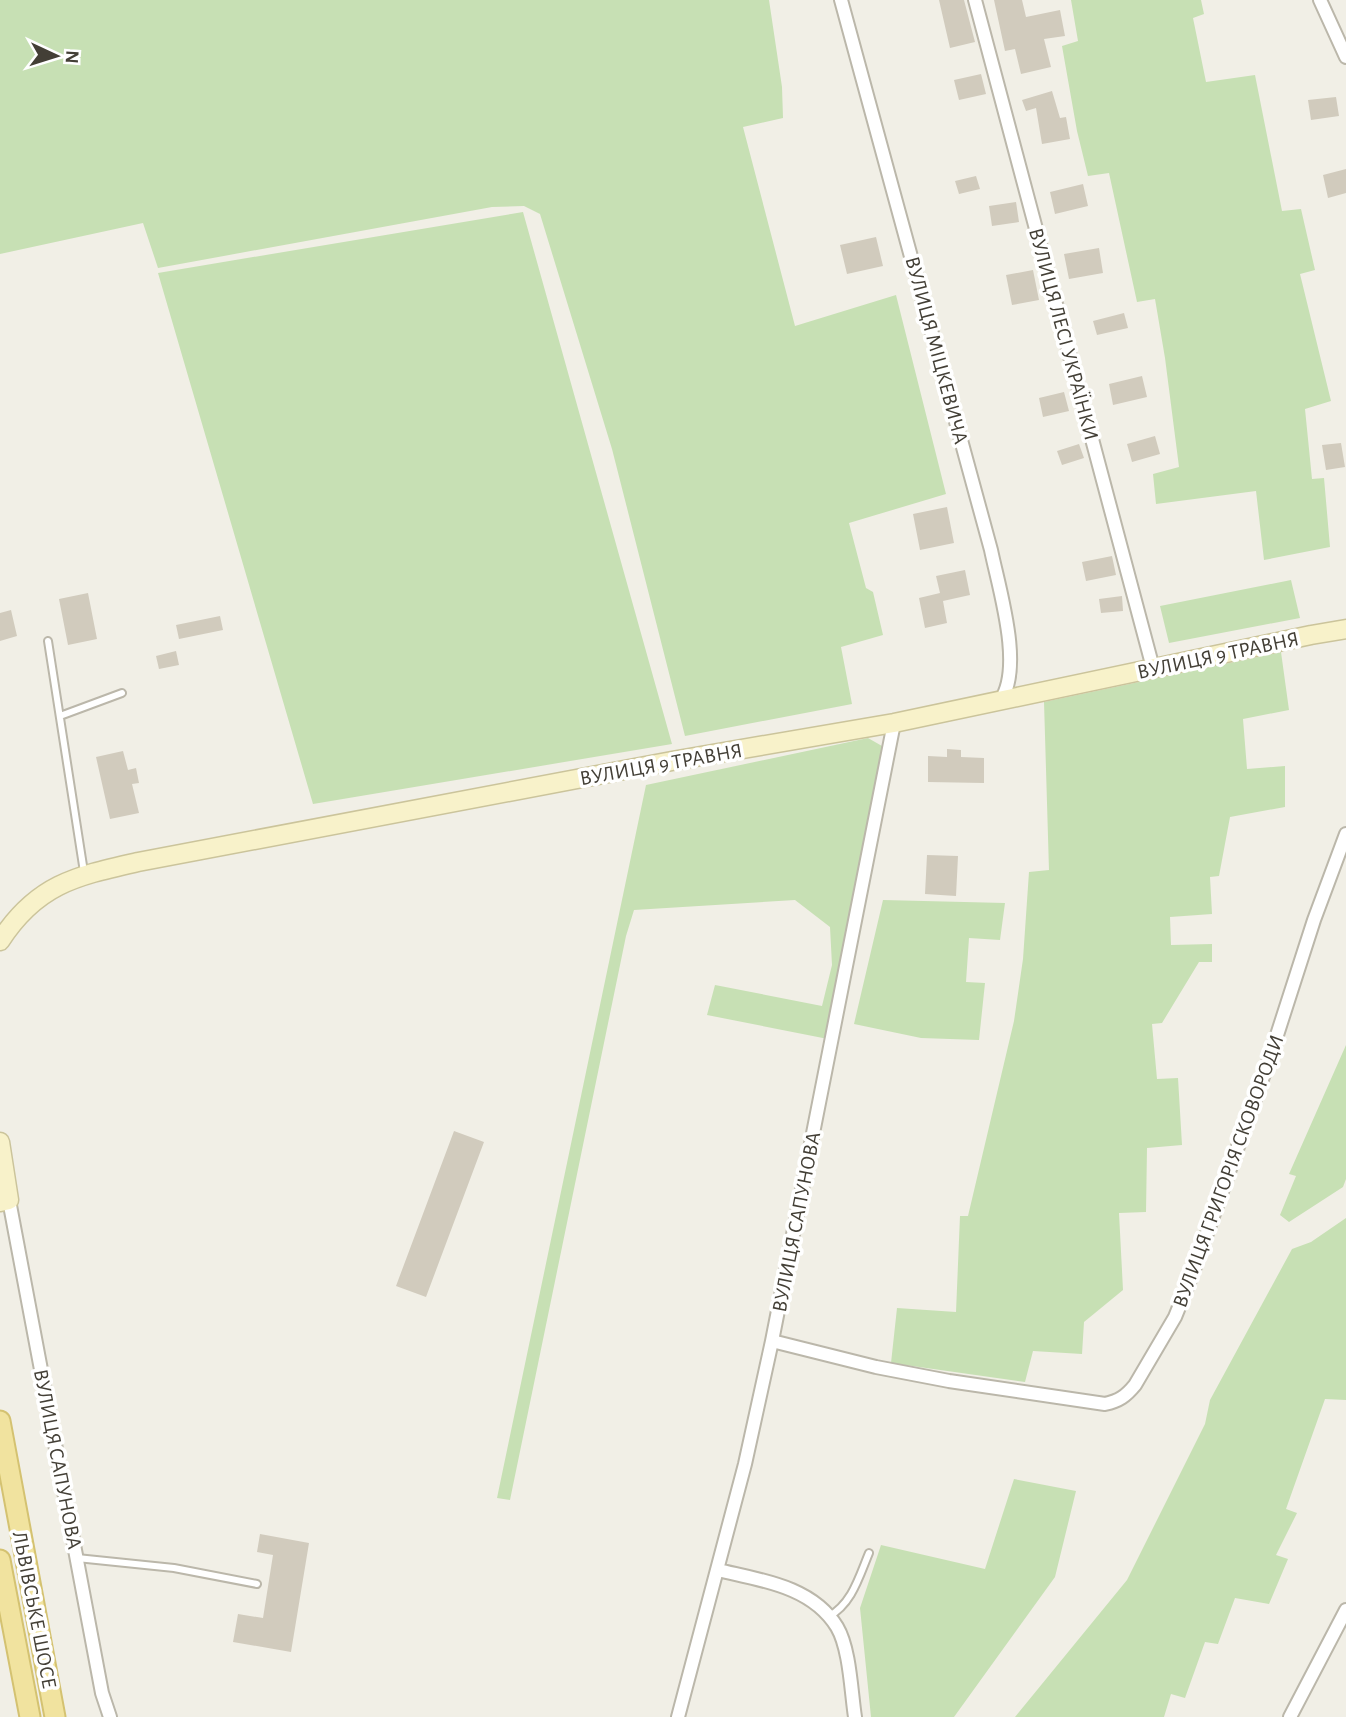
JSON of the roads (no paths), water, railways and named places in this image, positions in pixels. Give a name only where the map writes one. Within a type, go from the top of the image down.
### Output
[{"type":"main road","name":"ЛЬВІВСЬКЕ ШОСЕ","points":[[0,1421],[55,1717]]},
{"type":"main road","name":"ЛЬВІВСЬКЕ ШОСЕ","points":[[0,1560],[30,1717]]},
{"type":"street","name":"ВУЛИЦЯ МІЦКЕВИЧА","points":[[841,0],[991,550],[1008,636],[1011,670],[1008,690],[1000,701]]},
{"type":"street","name":"ВУЛИЦЯ ЛЕСІ УКРАЇНКИ","points":[[975,0],[1153,668]]},
{"type":"street","points":[[1320,0],[1346,57]]},
{"type":"street","name":"ВУЛИЦЯ 9 ТРАВНЯ","points":[[0,941],[13,921],[37,898],[84,874],[659,764],[894,723],[1346,629]]},
{"type":"street","name":"ВУЛИЦЯ САПУНОВА","points":[[678,1717],[746,1464],[894,723]]},
{"type":"street","name":"ВУЛИЦЯ ГРИГОРІЯ СКОВОРОДИ","points":[[772,1341],[876,1367],[949,1381],[1105,1404],[1118,1401],[1127,1395],[1175,1317],[1192,1275],[1346,834]]},
{"type":"street","points":[[0,1142],[4,1201]]},
{"type":"street","name":"ВУЛИЦЯ САПУНОВА","points":[[4,1201],[102,1693],[110,1717]]},
{"type":"street","points":[[718,1570],[791,1588],[828,1617],[836,1626],[843,1643],[855,1717]]},
{"type":"street","points":[[1290,1717],[1346,1610]]},
{"type":"lane","points":[[48,640],[84,874]]},
{"type":"lane","points":[[60,716],[122,694]]},
{"type":"lane","points":[[828,1617],[838,1612],[851,1596],[869,1553]]},
{"type":"lane","points":[[77,1558],[174,1568],[257,1584]]}]
